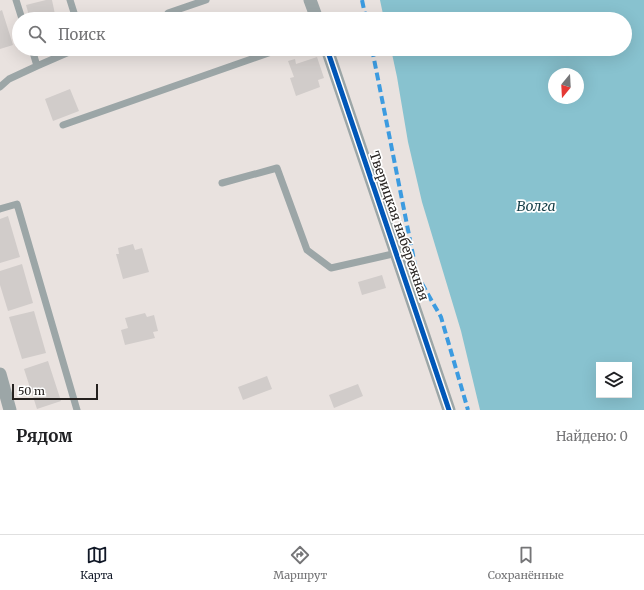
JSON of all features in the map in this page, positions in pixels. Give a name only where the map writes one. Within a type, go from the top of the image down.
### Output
[{"type":"street","points":[[310,0],[314,12]]},
{"type":"street","name":"Тверицкая набережная","points":[[329,56],[449,410]]},
{"type":"street","points":[[0,374],[10,410]]},
{"type":"lane","points":[[16,0],[20,12]]},
{"type":"lane","points":[[70,0],[74,12]]},
{"type":"lane","points":[[171,12],[206,0]]},
{"type":"lane","points":[[34,56],[37,66]]},
{"type":"lane","points":[[0,87],[9,79],[60,56]]},
{"type":"lane","points":[[63,125],[260,56]]},
{"type":"lane","points":[[222,183],[277,168],[307,250],[330,268],[396,253]]},
{"type":"lane","points":[[0,209],[17,204],[78,410]]},
{"type":"water","name":"Волга","points":[[380,0],[644,0],[644,410],[480,410],[461,331],[422,202],[408,142],[392,56],[632,56],[632,12],[383,12]]},
{"type":"building","points":[[52,0],[55,12],[28,12],[26,5]]},
{"type":"building","points":[[2,10],[12,45],[0,49],[0,11]]},
{"type":"building","points":[[317,57],[324,78],[318,80],[320,87],[296,96],[290,78],[294,77],[288,61],[295,59],[296,64]]},
{"type":"building","points":[[70,89],[79,111],[53,121],[45,99]]},
{"type":"building","points":[[8,216],[20,257],[0,263],[0,219]]},
{"type":"building","points":[[133,244],[135,250],[142,248],[149,272],[123,279],[116,254],[119,254],[118,248]]},
{"type":"building","points":[[22,264],[33,303],[8,311],[0,285],[0,271]]},
{"type":"building","points":[[382,275],[386,288],[362,295],[358,282]]},
{"type":"building","points":[[34,311],[46,353],[22,359],[9,317]]},
{"type":"building","points":[[145,313],[147,317],[154,315],[158,331],[153,332],[155,338],[125,345],[121,330],[128,328],[125,318]]},
{"type":"building","points":[[48,361],[61,401],[37,409],[24,369]]},
{"type":"building","points":[[267,376],[272,389],[243,400],[238,387]]},
{"type":"building","points":[[358,384],[363,396],[334,408],[329,395]]},
{"type":"marked path","points":[[362,0],[365,12]]},
{"type":"marked path","points":[[373,56],[417,275],[441,317],[468,410]]},
{"type":"cycle path","points":[[329,56],[449,410]]}]
